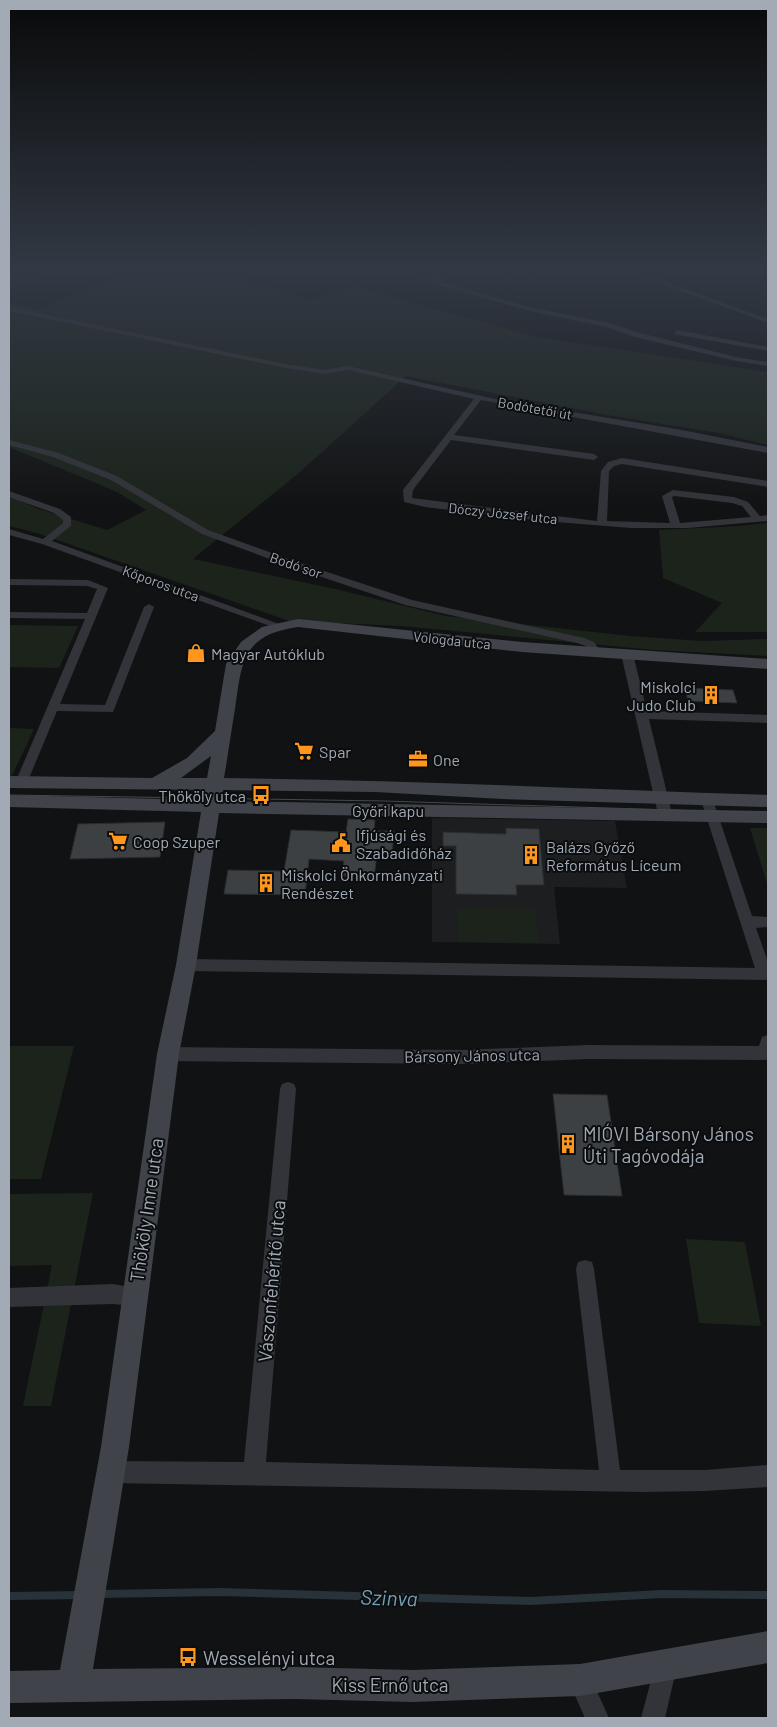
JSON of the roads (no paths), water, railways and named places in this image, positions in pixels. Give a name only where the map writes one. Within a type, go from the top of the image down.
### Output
[{"type":"street","name":"Bodótetői út","points":[[200,349],[294,368],[324,372],[348,368],[479,397],[768,450]]},
{"type":"street","points":[[693,349],[768,364]]},
{"type":"street","name":"Dóczy József utca","points":[[479,397],[408,490],[407,500],[425,504],[602,523],[676,526],[768,518]]},
{"type":"street","points":[[449,437],[594,456]]},
{"type":"street","name":"Bodó sor","points":[[9,442],[56,455],[114,478],[205,532],[293,564],[409,603],[580,640],[590,644],[595,652]]},
{"type":"street","points":[[602,523],[605,471],[610,464],[622,461],[768,484]]},
{"type":"street","points":[[676,526],[667,496],[673,493],[739,502],[744,504],[758,518]]},
{"type":"street","points":[[9,494],[57,510],[68,520],[68,524],[45,542]]},
{"type":"street","name":"Kőporos utca","points":[[9,532],[45,542],[277,625]]},
{"type":"street","name":"Kőporos utca","points":[[9,582],[88,583],[103,588],[52,707],[15,782]]},
{"type":"street","name":"Kőporos utca","points":[[52,707],[109,709],[149,607]]},
{"type":"street","points":[[9,615],[92,616]]},
{"type":"street","name":"Vologda utca","points":[[277,625],[307,624],[444,640],[768,664]]},
{"type":"street","name":"Thököly Imre utca","points":[[74,1686],[81,1634],[110,1472],[168,1054],[186,965],[214,796],[221,735],[234,664],[242,648],[253,637],[277,625]]},
{"type":"street","points":[[627,654],[663,806]]},
{"type":"street","points":[[642,715],[768,719]]},
{"type":"street","points":[[151,784],[181,772],[201,757],[221,735]]},
{"type":"street","name":"Győri kapu","points":[[15,782],[151,784],[214,796],[710,808],[768,817]]},
{"type":"street","name":"Győri kapu","points":[[9,801],[214,796],[375,786],[663,806]]},
{"type":"street","name":"Győri kapu","points":[[710,808],[768,801]]},
{"type":"street","points":[[186,965],[767,978],[710,808]]},
{"type":"street","points":[[747,922],[768,922]]},
{"type":"street","name":"Bársony János utca","points":[[168,1054],[462,1057],[588,1052],[764,1053],[768,1042]]},
{"type":"street","name":"Vászonfehérítő utca","points":[[254,1473],[288,1089]]},
{"type":"street","points":[[584,1268],[610,1480]]},
{"type":"street","points":[[9,1298],[113,1294],[134,1296]]},
{"type":"street","points":[[110,1472],[610,1480],[737,1480],[768,1476]]},
{"type":"street","name":"Kiss Ernő utca","points":[[9,1687],[295,1683],[412,1686],[580,1680],[768,1648]]},
{"type":"street","points":[[652,1718],[666,1666]]},
{"type":"street","points":[[580,1680],[596,1718]]},
{"type":"waterway","name":"Szinva","points":[[99,1594],[220,1592],[530,1601],[662,1594],[768,1595]]},
{"type":"waterway","name":"Szinva","points":[[9,1596],[81,1595]]},
{"type":"tram line","points":[[9,795],[384,801],[768,813]]},
{"type":"place","name":"Magyar Autóklub","points":[[196,653]]},
{"type":"place","name":"Miskolci Judo Club","points":[[711,695]]},
{"type":"place","name":"Spar","points":[[304,751]]},
{"type":"place","name":"One","points":[[418,759]]},
{"type":"place","name":"Thököly utca","points":[[261,795]]},
{"type":"place","name":"Coop Szuper","points":[[118,841]]},
{"type":"place","name":"Ifjúsági és Szabadidőház","points":[[341,843]]},
{"type":"place","name":"Balázs Győző Református Líceum","points":[[531,855]]},
{"type":"place","name":"Miskolci Önkormányzati Rendészet","points":[[266,883]]},
{"type":"place","name":"MIÓVI Bársony János Úti Tagóvodája","points":[[568,1144]]},
{"type":"place","name":"Wesselényi utca","points":[[188,1657]]}]
